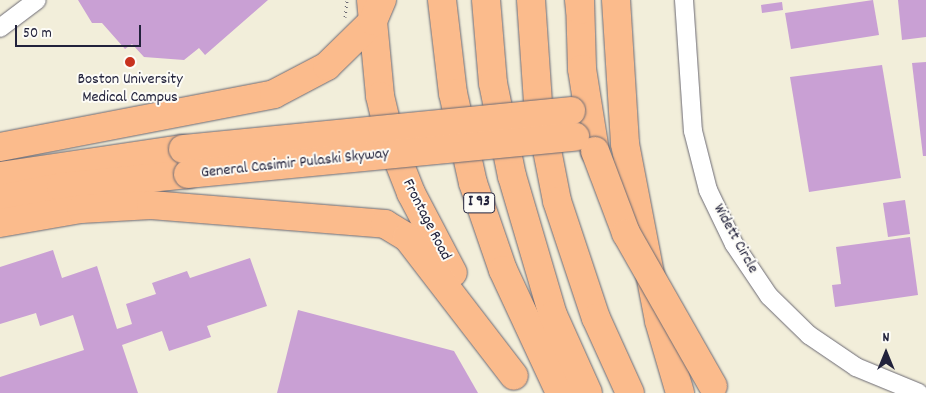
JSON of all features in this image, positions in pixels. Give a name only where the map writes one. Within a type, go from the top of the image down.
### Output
[{"type":"main road","name":"I 93","points":[[442,0],[453,93],[473,184],[503,270],[560,393]]},
{"type":"main road","points":[[486,0],[493,83],[512,176],[553,315],[588,393]]},
{"type":"main road","points":[[531,0],[538,104],[557,201],[596,318],[630,393]]},
{"type":"main road","points":[[616,0],[620,100],[628,163],[659,321],[680,393]]},
{"type":"main road","points":[[580,3],[584,129],[630,242],[715,390]]},
{"type":"main road","points":[[0,147],[274,94],[328,66],[375,7]]},
{"type":"main road","name":"Frontage Road","points":[[375,7],[383,110],[404,178],[433,238],[519,384]]},
{"type":"main road","name":"General Casimir Pulaski Skyway","points":[[0,176],[584,129]]},
{"type":"main road","name":"General Casimir Pulaski Skyway","points":[[0,199],[185,162]]},
{"type":"main road","points":[[0,223],[81,209],[159,205],[385,224],[407,237],[519,384]]},
{"type":"street","points":[[0,28],[37,0]]},
{"type":"street","name":"Widett Circle","points":[[684,0],[693,131],[708,190],[734,244],[769,296],[809,335],[856,367],[919,393]]},
{"type":"path","points":[[340,25],[347,0]]},
{"type":"building","points":[[78,0],[268,0],[205,55],[199,48],[184,60],[144,57],[132,44],[125,49],[102,23],[92,23]]},
{"type":"building","points":[[873,0],[879,35],[791,49],[785,13]]},
{"type":"building","points":[[898,0],[926,0],[926,37],[902,40]]},
{"type":"building","points":[[782,2],[783,10],[762,13],[761,5]]},
{"type":"building","points":[[926,62],[926,156],[923,156],[912,63]]},
{"type":"building","points":[[882,65],[901,178],[809,192],[790,77]]},
{"type":"building","points":[[905,200],[910,234],[888,237],[883,203]]},
{"type":"building","points":[[910,237],[918,295],[835,307],[832,285],[841,284],[836,247]]},
{"type":"building","points":[[53,250],[62,278],[97,266],[117,329],[132,324],[126,304],[156,294],[152,283],[187,271],[190,278],[250,258],[267,306],[207,326],[211,337],[169,351],[162,331],[122,345],[138,393],[0,393],[0,377],[84,350],[73,315],[40,326],[36,313],[0,324],[0,267]]},
{"type":"building","points":[[298,310],[454,351],[478,393],[277,393]]},
{"type":"place","name":"Boston University Medical Campus","points":[[130,62]]}]
